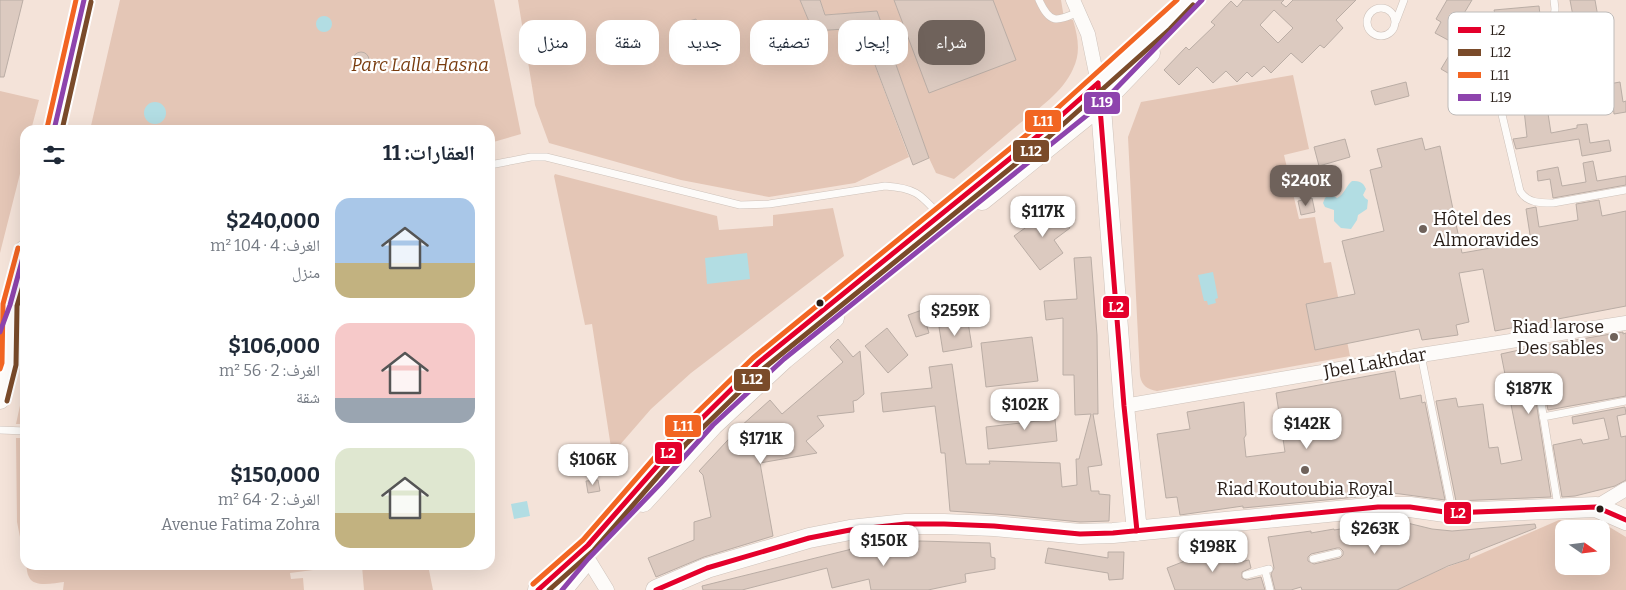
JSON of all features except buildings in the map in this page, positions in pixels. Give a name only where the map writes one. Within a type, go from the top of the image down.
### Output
[{"type":"street","points":[[55,125],[84,0]]},
{"type":"street","points":[[548,589],[681,439],[758,363],[1045,130],[1166,23],[1188,0]]},
{"type":"street","points":[[548,589],[588,559],[713,425],[784,359],[1101,104],[1202,0]]},
{"type":"street","points":[[1075,6],[1088,34],[1101,104],[1124,406],[1137,531]]},
{"type":"street","points":[[0,332],[5,306],[20,264]]},
{"type":"street","points":[[0,399],[9,364],[5,306]]},
{"type":"street","name":"Jbel Lakhdar","points":[[1124,406],[1421,355],[1626,323]]},
{"type":"street","points":[[1596,507],[1626,489]]},
{"type":"street","points":[[656,590],[707,568],[809,538],[850,530],[906,524],[994,526],[1080,534],[1137,531],[1378,507],[1410,507],[1452,513],[1596,507],[1626,520]]},
{"type":"street","points":[[588,559],[607,590]]},
{"type":"lane","points":[[1039,0],[1049,17],[1056,20],[1064,18],[1075,6]]},
{"type":"lane","points":[[1384,0],[1369,14],[1367,25],[1374,34],[1384,36],[1390,33],[1396,24],[1404,0]]},
{"type":"lane","points":[[1378,7],[1383,7],[1393,13],[1396,24]]},
{"type":"lane","points":[[1502,115],[1520,191],[1524,197],[1541,203],[1553,203],[1626,190]]},
{"type":"lane","points":[[495,164],[546,156],[740,205],[769,204],[885,186],[903,187],[916,192],[928,201],[940,216]]},
{"type":"lane","points":[[1421,355],[1452,513]]},
{"type":"lane","points":[[1538,384],[1558,509]]},
{"type":"lane","points":[[1543,417],[1626,400]]},
{"type":"lane","points":[[0,430],[20,430]]},
{"type":"lane","points":[[1313,559],[1338,553]]},
{"type":"lane","points":[[1246,575],[1267,570],[1270,590]]},
{"type":"green space","name":"Parc Lalla Hasna","points":[[120,0],[494,0],[521,134],[495,142],[495,125],[91,125]]},
{"type":"green space","points":[[518,0],[800,0],[808,20],[750,20],[750,65],[828,65],[828,30],[838,29],[838,65],[875,65],[909,157],[855,183],[769,197],[681,180],[549,143],[535,105],[529,65],[586,65],[586,20],[521,20]]},
{"type":"green space","points":[[820,0],[1061,0],[1064,18],[1073,20],[1078,51],[1076,63],[1069,77],[1057,93],[954,179],[936,173],[896,65],[908,65],[908,20],[880,20],[877,11],[825,15]]},
{"type":"green space","points":[[1293,75],[1309,149],[1284,155],[1299,219],[1315,217],[1324,263],[1331,262],[1350,356],[1157,391],[1148,388],[1142,382],[1140,376],[1128,137],[1141,102]]},
{"type":"green space","points":[[0,91],[39,100],[32,125],[20,125],[20,174],[0,253]]},
{"type":"green space","points":[[555,174],[717,216],[719,230],[773,226],[773,215],[833,208],[844,256],[691,373],[651,409],[612,454],[592,324],[585,325]]},
{"type":"green space","points":[[20,405],[20,424],[16,424]]},
{"type":"green space","points":[[16,438],[20,438],[20,537],[17,522]]},
{"type":"green space","points":[[1555,522],[1555,575],[1610,575],[1610,527],[1626,537],[1626,590],[1397,590]]},
{"type":"green space","points":[[27,570],[313,570],[290,573],[291,579],[303,578],[304,590],[63,590],[64,582],[35,583]]},
{"type":"green space","points":[[362,570],[429,570],[433,590],[364,590]]},
{"type":"water","points":[[324,16],[330,18],[332,24],[330,30],[324,32],[318,30],[316,24],[318,18]]},
{"type":"water","points":[[155,102],[163,105],[166,113],[163,121],[155,124],[147,121],[144,113],[147,105]]},
{"type":"water","points":[[1352,181],[1361,182],[1365,187],[1363,195],[1368,200],[1367,209],[1358,215],[1351,229],[1341,228],[1334,221],[1334,210],[1325,207],[1323,203],[1328,195],[1339,197]]},
{"type":"water","points":[[747,253],[750,279],[707,284],[705,258]]},
{"type":"water","points":[[1213,272],[1218,298],[1215,299],[1216,303],[1208,305],[1207,301],[1204,301],[1198,275]]},
{"type":"water","points":[[527,501],[530,516],[514,519],[511,504]]},
{"type":"transit line","name":"L11","points":[[48,125],[76,0]]},
{"type":"transit line","name":"L19","points":[[55,125],[84,0]]},
{"type":"transit line","name":"L11","points":[[533,584],[583,540],[675,434],[753,358],[1040,124],[1177,0]]},
{"type":"transit line","name":"L19","points":[[562,590],[588,559],[713,425],[784,359],[1101,104],[1202,0]]},
{"type":"transit line","name":"L12","points":[[63,125],[91,2]]},
{"type":"transit line","name":"L12","points":[[549,590],[594,550],[686,444],[763,369],[1050,136],[1170,29],[1193,5]]},
{"type":"transit line","name":"L2","points":[[1098,83],[1124,406],[1137,531]]},
{"type":"transit line","name":"L2","points":[[538,590],[588,545],[681,439],[758,363],[1045,130],[1098,83]]},
{"type":"transit line","name":"L11","points":[[0,369],[2,363],[3,304],[18,248]]},
{"type":"transit line","name":"L19","points":[[0,332],[20,268]]},
{"type":"transit line","name":"L12","points":[[7,401],[16,365],[17,306],[20,296]]},
{"type":"transit line","name":"L2","points":[[656,590],[707,568],[809,538],[850,530],[906,524],[994,526],[1080,534],[1113,533],[1378,507],[1410,507],[1452,513],[1596,507],[1626,520]]},
{"type":"place","name":"Hôtel des Almoravides","points":[[1423,229]]},
{"type":"place","name":"Riad larose Des sables","points":[[1614,337]]},
{"type":"place","name":"Riad Koutoubia Royal","points":[[1305,470]]}]
